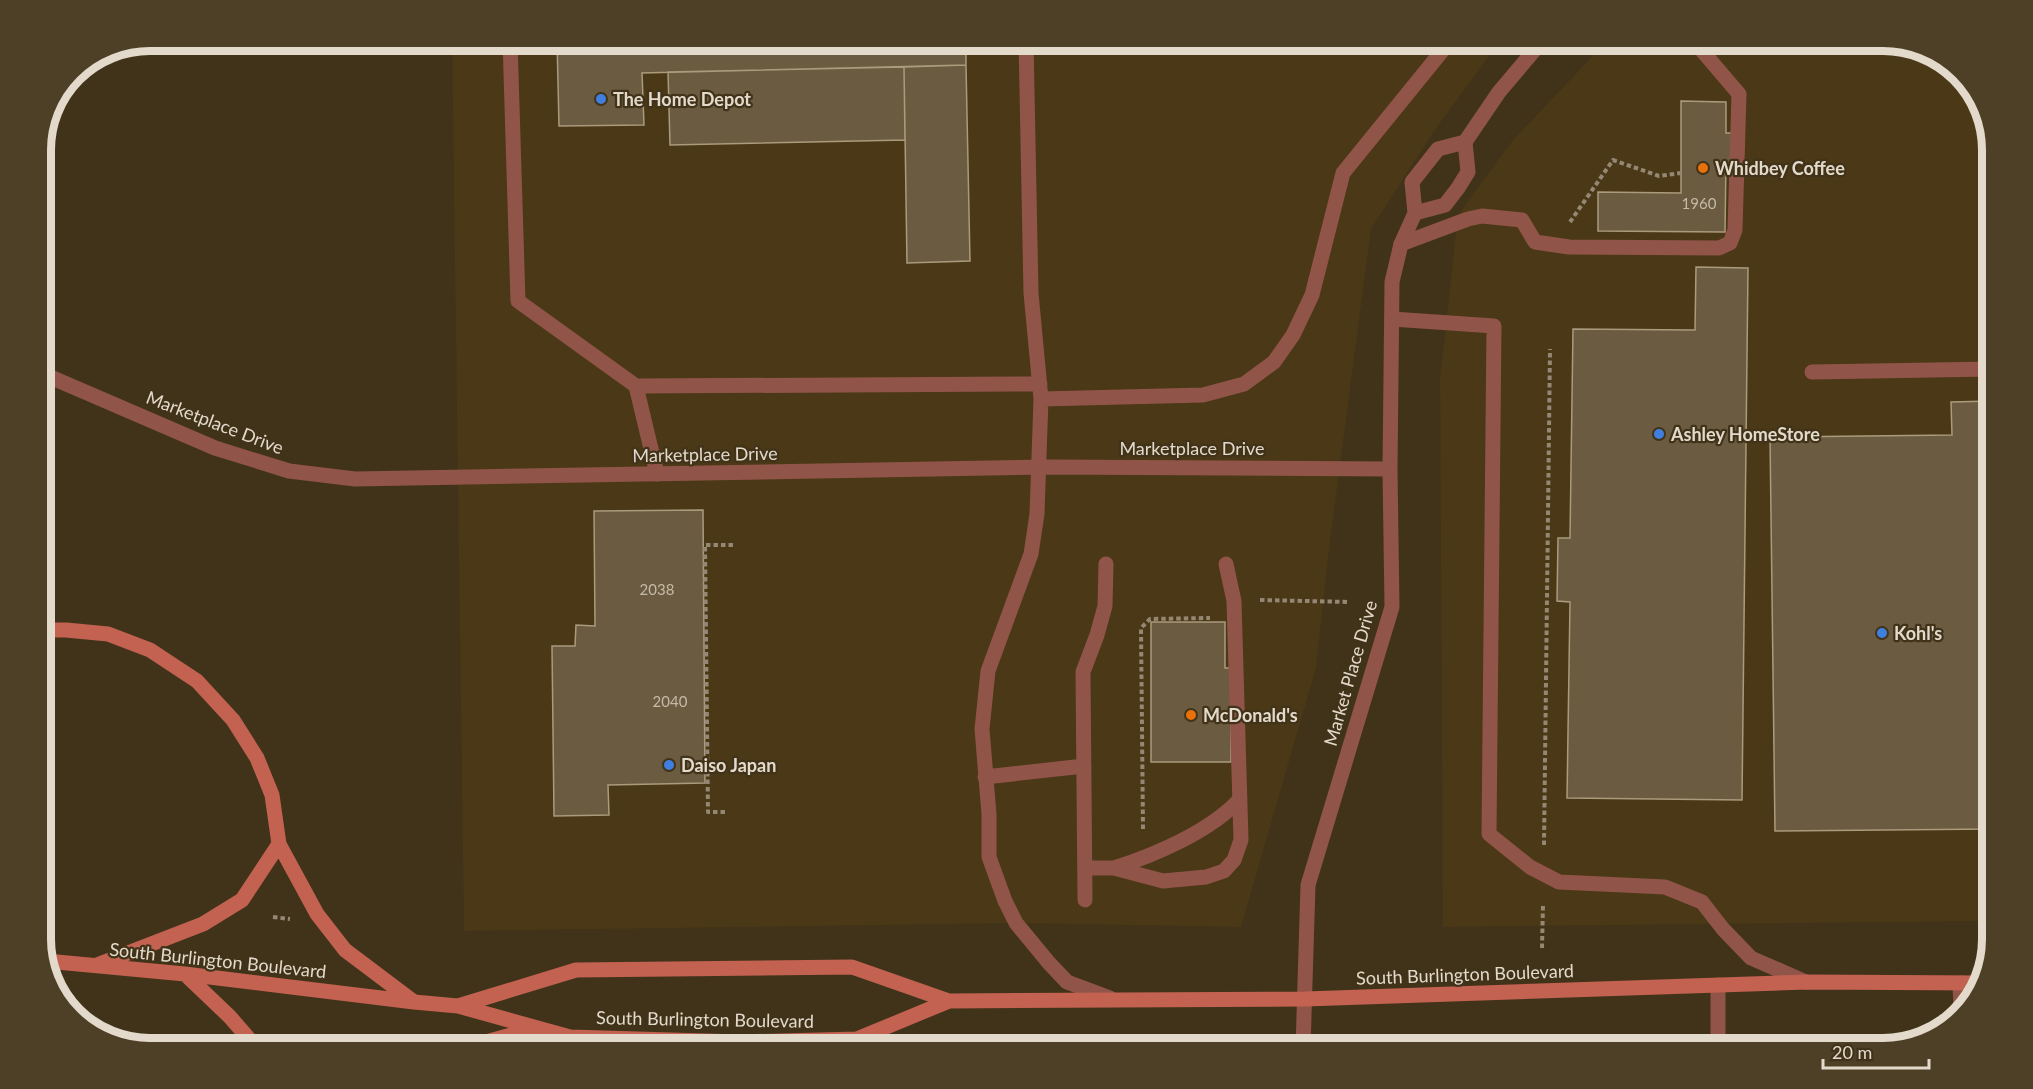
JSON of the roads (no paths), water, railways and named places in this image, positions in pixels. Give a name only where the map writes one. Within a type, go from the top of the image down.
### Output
[{"type":"main road","points":[[51,630],[108,634],[150,650],[197,681],[233,720],[257,758],[272,795],[279,844],[309,902],[345,950],[414,1002]]},
{"type":"main road","points":[[94,966],[203,924],[242,900],[279,844]]},
{"type":"main road","name":"South Burlington Boulevard","points":[[54,962],[185,974],[458,1006],[570,1037],[591,1038]]},
{"type":"main road","name":"South Burlington Boulevard","points":[[458,1006],[576,970],[852,968],[949,1001],[1110,998],[1305,999],[1718,984],[1972,983]]},
{"type":"main road","points":[[185,974],[248,1038]]},
{"type":"main road","name":"South Burlington Boulevard","points":[[859,1038],[949,1001]]},
{"type":"main road","points":[[500,1038],[537,1028]]},
{"type":"street","points":[[510,51],[518,301],[636,386],[1203,395],[1244,384],[1274,362],[1293,335],[1312,296],[1343,173],[1442,51]]},
{"type":"street","points":[[1026,51],[1031,293],[1040,392],[1037,514],[1031,554],[988,671],[982,729],[989,814],[989,857],[1005,901],[1016,923],[1067,982],[1110,998]]},
{"type":"street","points":[[1415,213],[1445,205],[1458,188],[1468,172],[1465,142],[1499,92],[1534,51]]},
{"type":"street","points":[[1401,244],[1482,216],[1522,220],[1535,242],[1569,248],[1719,248],[1730,243],[1735,230],[1739,94],[1702,51]]},
{"type":"street","name":"Market Place Drive","points":[[1303,1038],[1308,885],[1392,608],[1390,469],[1392,282],[1401,244],[1415,213],[1412,182],[1438,149],[1465,142]]},
{"type":"street","points":[[1392,319],[1494,326],[1489,834],[1530,867],[1559,882],[1665,887],[1702,902],[1723,929],[1751,958],[1806,982]]},
{"type":"street","points":[[1812,372],[1982,369]]},
{"type":"street","name":"Marketplace Drive","points":[[51,377],[215,448],[289,471],[355,479],[1039,467],[1390,469]]},
{"type":"street","points":[[636,386],[657,474]]},
{"type":"street","points":[[1085,900],[1083,672],[1105,606],[1106,564]]},
{"type":"street","points":[[1085,868],[1114,868],[1163,881],[1206,878],[1224,871],[1234,860],[1241,840],[1240,799],[1234,601],[1226,564]]},
{"type":"street","points":[[985,777],[1083,766]]},
{"type":"street","points":[[1114,868],[1146,858],[1212,823],[1228,812],[1240,799]]},
{"type":"street","points":[[1960,983],[1961,1000]]},
{"type":"street","points":[[1718,984],[1718,1038]]},
{"type":"place","name":"The Home Depot","points":[[601,99]]},
{"type":"place","name":"Whidbey Coffee","points":[[1703,168]]},
{"type":"place","name":"Ashley HomeStore","points":[[1659,434]]},
{"type":"place","name":"Kohl's","points":[[1882,633]]},
{"type":"place","name":"McDonald's","points":[[1191,715]]},
{"type":"place","name":"Daiso Japan","points":[[669,765]]}]
